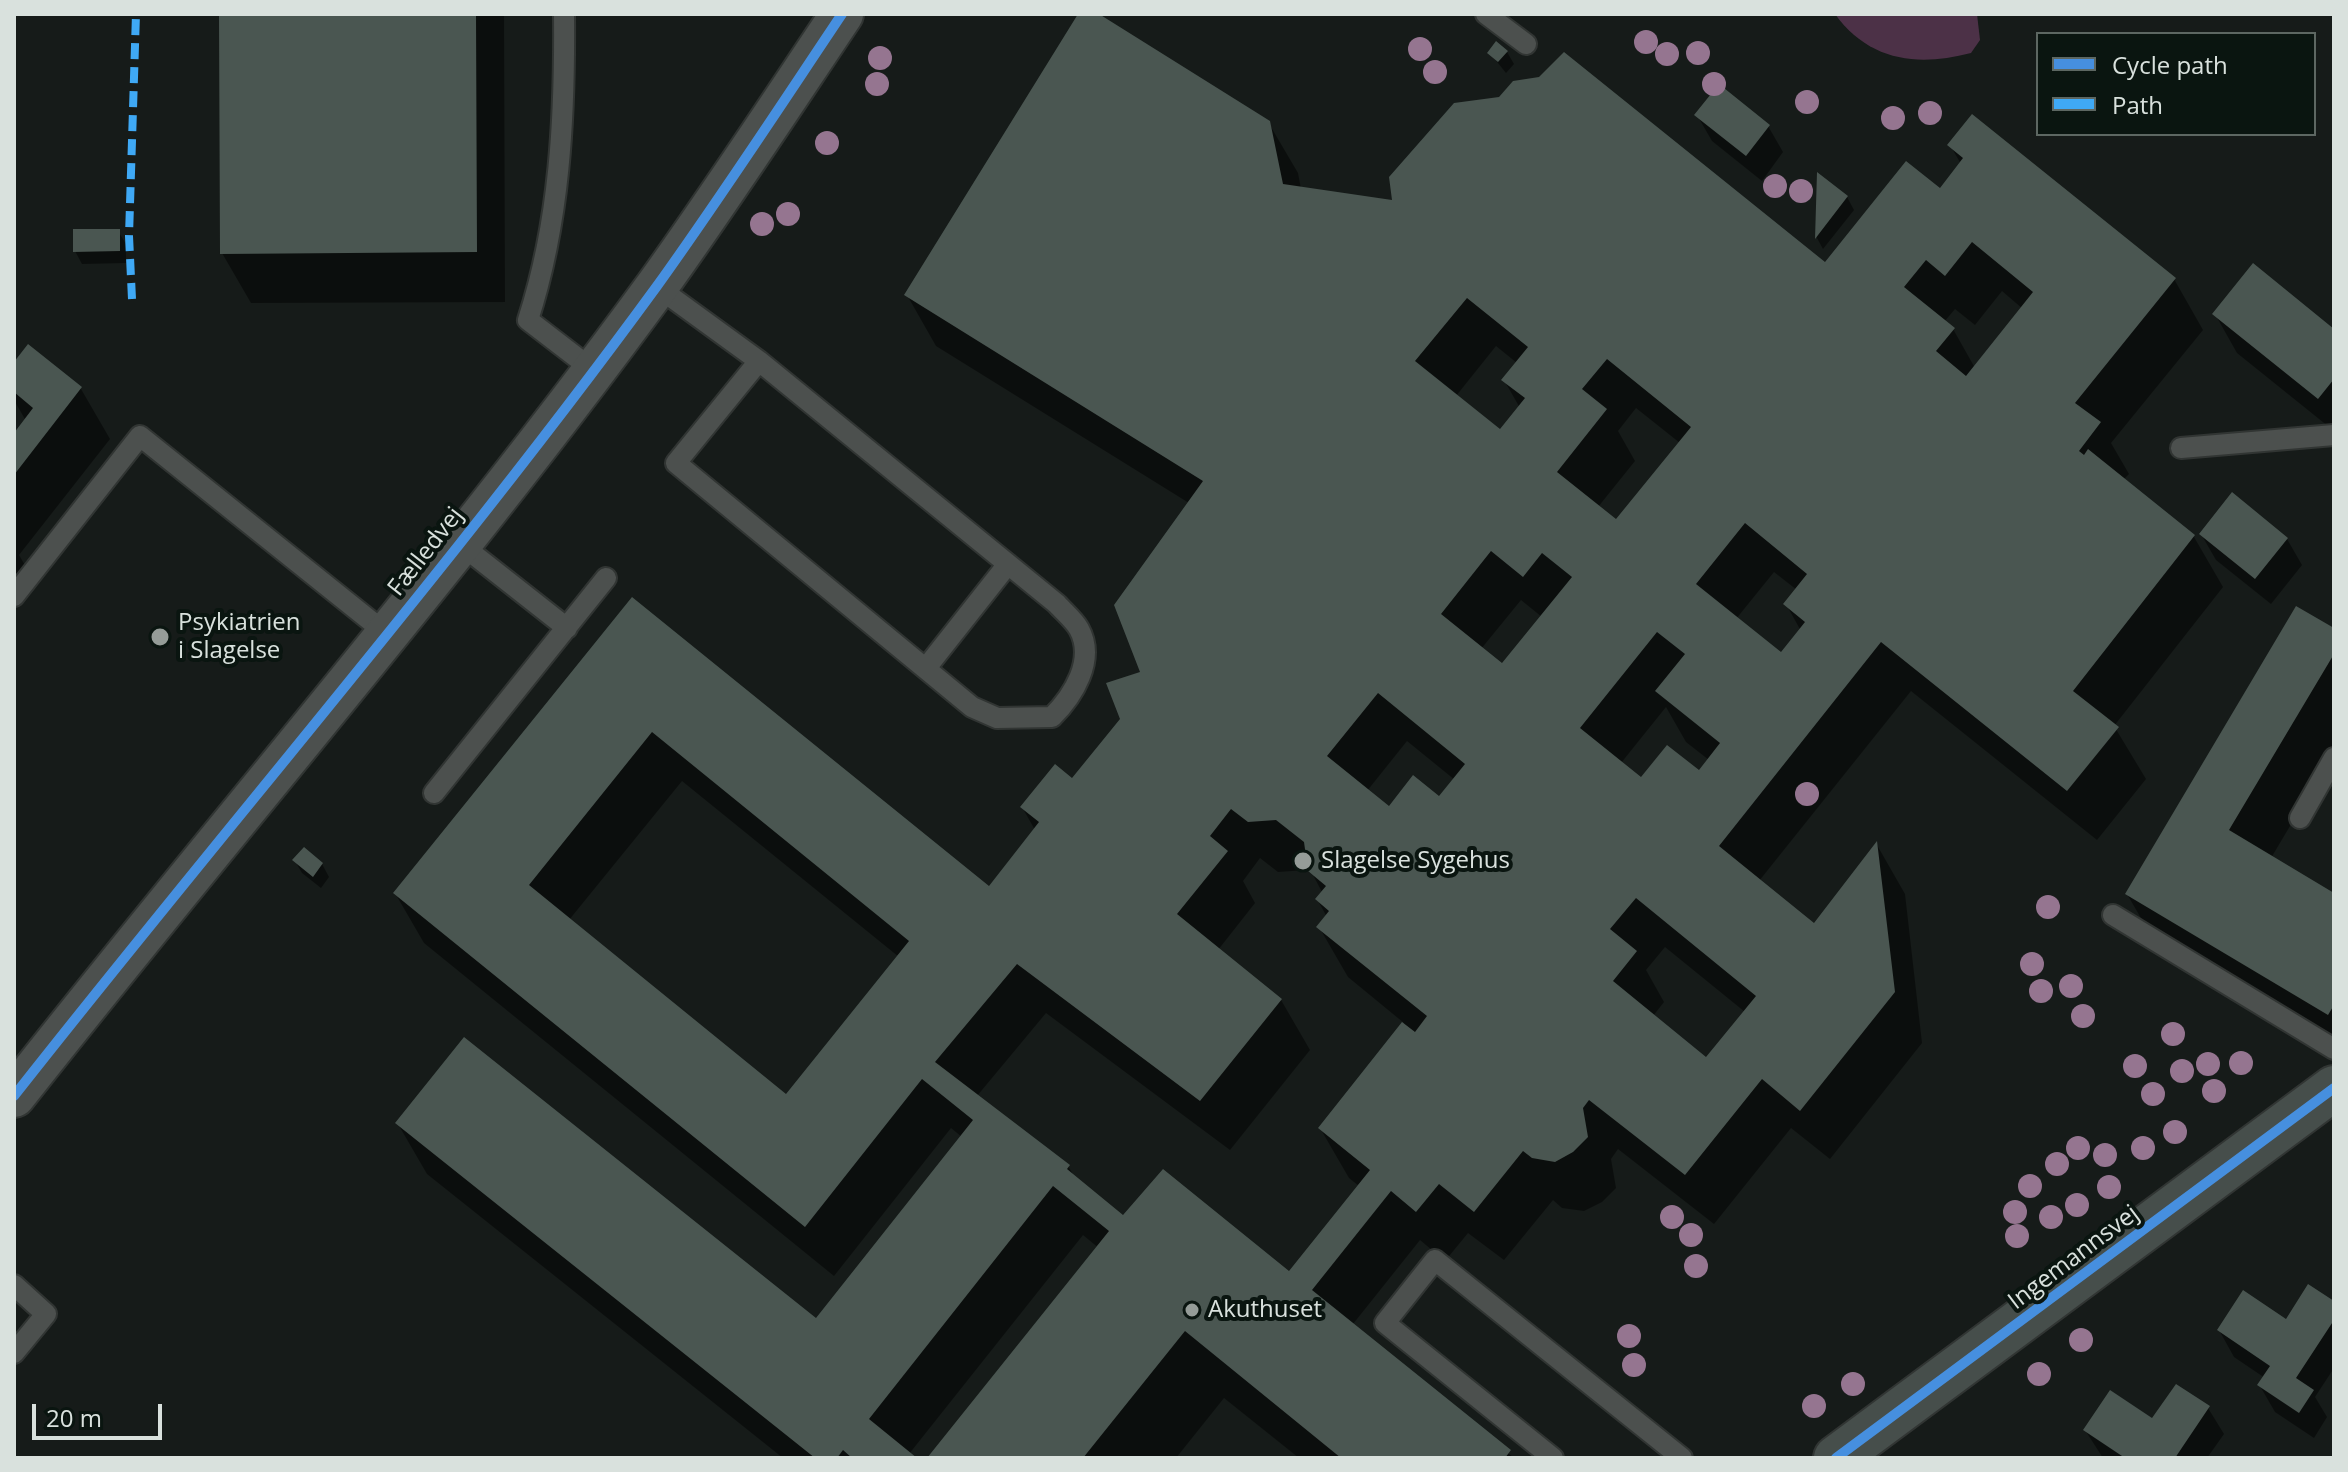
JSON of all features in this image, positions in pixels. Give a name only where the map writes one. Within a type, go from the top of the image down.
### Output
[{"type":"street","name":"Fælledvej","points":[[16,1088],[387,634],[593,370],[656,286],[842,14]]},
{"type":"street","name":"Ingemannsvej","points":[[1836,1458],[2334,1088]]},
{"type":"lane","points":[[564,14],[564,75],[556,194],[544,270],[528,320],[593,370]]},
{"type":"lane","points":[[1486,14],[1526,44]]},
{"type":"lane","points":[[656,286],[759,361],[1057,604],[1080,630],[1082,664],[1069,699],[1052,717],[997,718],[972,707],[676,463],[759,361]]},
{"type":"lane","points":[[2181,448],[2334,435]]},
{"type":"lane","points":[[14,596],[140,436],[387,634]]},
{"type":"lane","points":[[459,543],[567,628]]},
{"type":"lane","points":[[926,668],[1008,564]]},
{"type":"lane","points":[[434,793],[606,578]]},
{"type":"lane","points":[[2300,818],[2334,758]]},
{"type":"lane","points":[[2113,915],[2334,1049]]},
{"type":"lane","points":[[1553,1458],[1385,1323],[1435,1260],[1682,1458]]},
{"type":"lane","points":[[14,1285],[46,1314],[14,1353]]},
{"type":"shaded area","points":[[1835,14],[1977,14],[1980,40],[1971,53],[1951,57],[1913,59],[1896,56],[1863,42]]},
{"type":"building","points":[[219,14],[476,14],[477,252],[220,254]]},
{"type":"building","points":[[1078,14],[1099,14],[1270,121],[1283,184],[1392,200],[1389,177],[1454,103],[1499,97],[1513,81],[1539,77],[1564,52],[1825,262],[1906,161],[1940,188],[1963,158],[1947,145],[1972,114],[2176,278],[2075,403],[2101,422],[2079,451],[2084,455],[2088,449],[2195,535],[2073,691],[2119,727],[2067,791],[1881,642],[1719,846],[1814,923],[1877,841],[1895,992],[1800,1111],[1762,1079],[1685,1175],[1589,1100],[1583,1108],[1588,1137],[1573,1152],[1555,1162],[1532,1158],[1523,1151],[1474,1212],[1439,1184],[1416,1212],[1391,1191],[1312,1290],[1511,1450],[1505,1458],[1341,1458],[1185,1331],[1083,1458],[927,1458],[1109,1231],[1053,1186],[869,1419],[917,1458],[852,1458],[843,1450],[837,1458],[815,1458],[395,1123],[464,1037],[816,1318],[973,1120],[922,1079],[805,1227],[393,893],[632,597],[989,886],[1039,822],[1020,807],[1055,764],[1072,778],[1120,719],[1106,683],[1140,672],[1114,605],[1203,481],[904,295]],"holes":[[[1972,242],[2033,292],[1966,376],[1936,351],[1955,328],[1904,287],[1926,260],[1945,276]],[[1467,298],[1528,347],[1501,380],[1525,398],[1500,429],[1415,361]],[[1607,359],[1691,427],[1616,519],[1557,472],[1607,409],[1582,389]],[[1745,523],[1807,574],[1783,604],[1805,622],[1781,652],[1696,584]],[[1491,551],[1523,577],[1542,553],[1572,577],[1502,663],[1441,614]],[[1657,632],[1685,654],[1655,691],[1720,743],[1699,770],[1667,745],[1641,777],[1580,728]],[[1378,693],[1465,764],[1439,796],[1413,775],[1389,806],[1327,756]],[[652,732],[909,941],[786,1094],[529,885]],[[1231,809],[1248,822],[1276,820],[1304,842],[1308,871],[1326,886],[1315,899],[1329,911],[1316,927],[1427,1016],[1415,1032],[1402,1022],[1318,1128],[1370,1170],[1289,1271],[1163,1169],[1123,1215],[1067,1169],[1070,1165],[935,1062],[1017,964],[1200,1101],[1282,999],[1177,914],[1228,851],[1210,836]],[[1636,898],[1756,996],[1706,1057],[1613,981],[1637,951],[1610,929]]]},
{"type":"building","points":[[1496,41],[1508,51],[1498,62],[1487,53]]},
{"type":"building","points":[[1719,84],[1770,125],[1746,156],[1694,115]]},
{"type":"building","points":[[1817,172],[1848,196],[1815,239]]},
{"type":"building","points":[[73,229],[120,229],[120,251],[73,252]]},
{"type":"building","points":[[2253,263],[2334,329],[2334,379],[2318,399],[2212,314]]},
{"type":"building","points":[[28,344],[82,387],[14,475],[14,433],[33,408],[14,392],[14,362]]},
{"type":"building","points":[[2232,492],[2288,538],[2255,579],[2199,534]]},
{"type":"building","points":[[2296,606],[2334,628],[2334,654],[2229,830],[2334,893],[2334,1005],[2328,1015],[2125,894]]},
{"type":"building","points":[[304,847],[323,863],[313,877],[292,860]]},
{"type":"building","points":[[2308,1284],[2334,1301],[2334,1320],[2296,1378],[2314,1390],[2299,1413],[2257,1385],[2270,1366],[2217,1330],[2243,1290],[2286,1319]]},
{"type":"building","points":[[2176,1384],[2210,1406],[2175,1458],[2125,1458],[2083,1430],[2110,1390],[2152,1418]]},
{"type":"marked path","points":[[132,299],[129,236],[136,14]]},
{"type":"cycle path","points":[[14,1096],[421,593],[580,390],[681,252],[842,14]]},
{"type":"cycle path","points":[[1836,1458],[2334,1088]]},
{"type":"place","name":"Psykiatrien i Slagelse","points":[[160,637]]},
{"type":"place","name":"Slagelse Sygehus","points":[[1303,861]]},
{"type":"place","name":"Akuthuset","points":[[1192,1310]]}]
